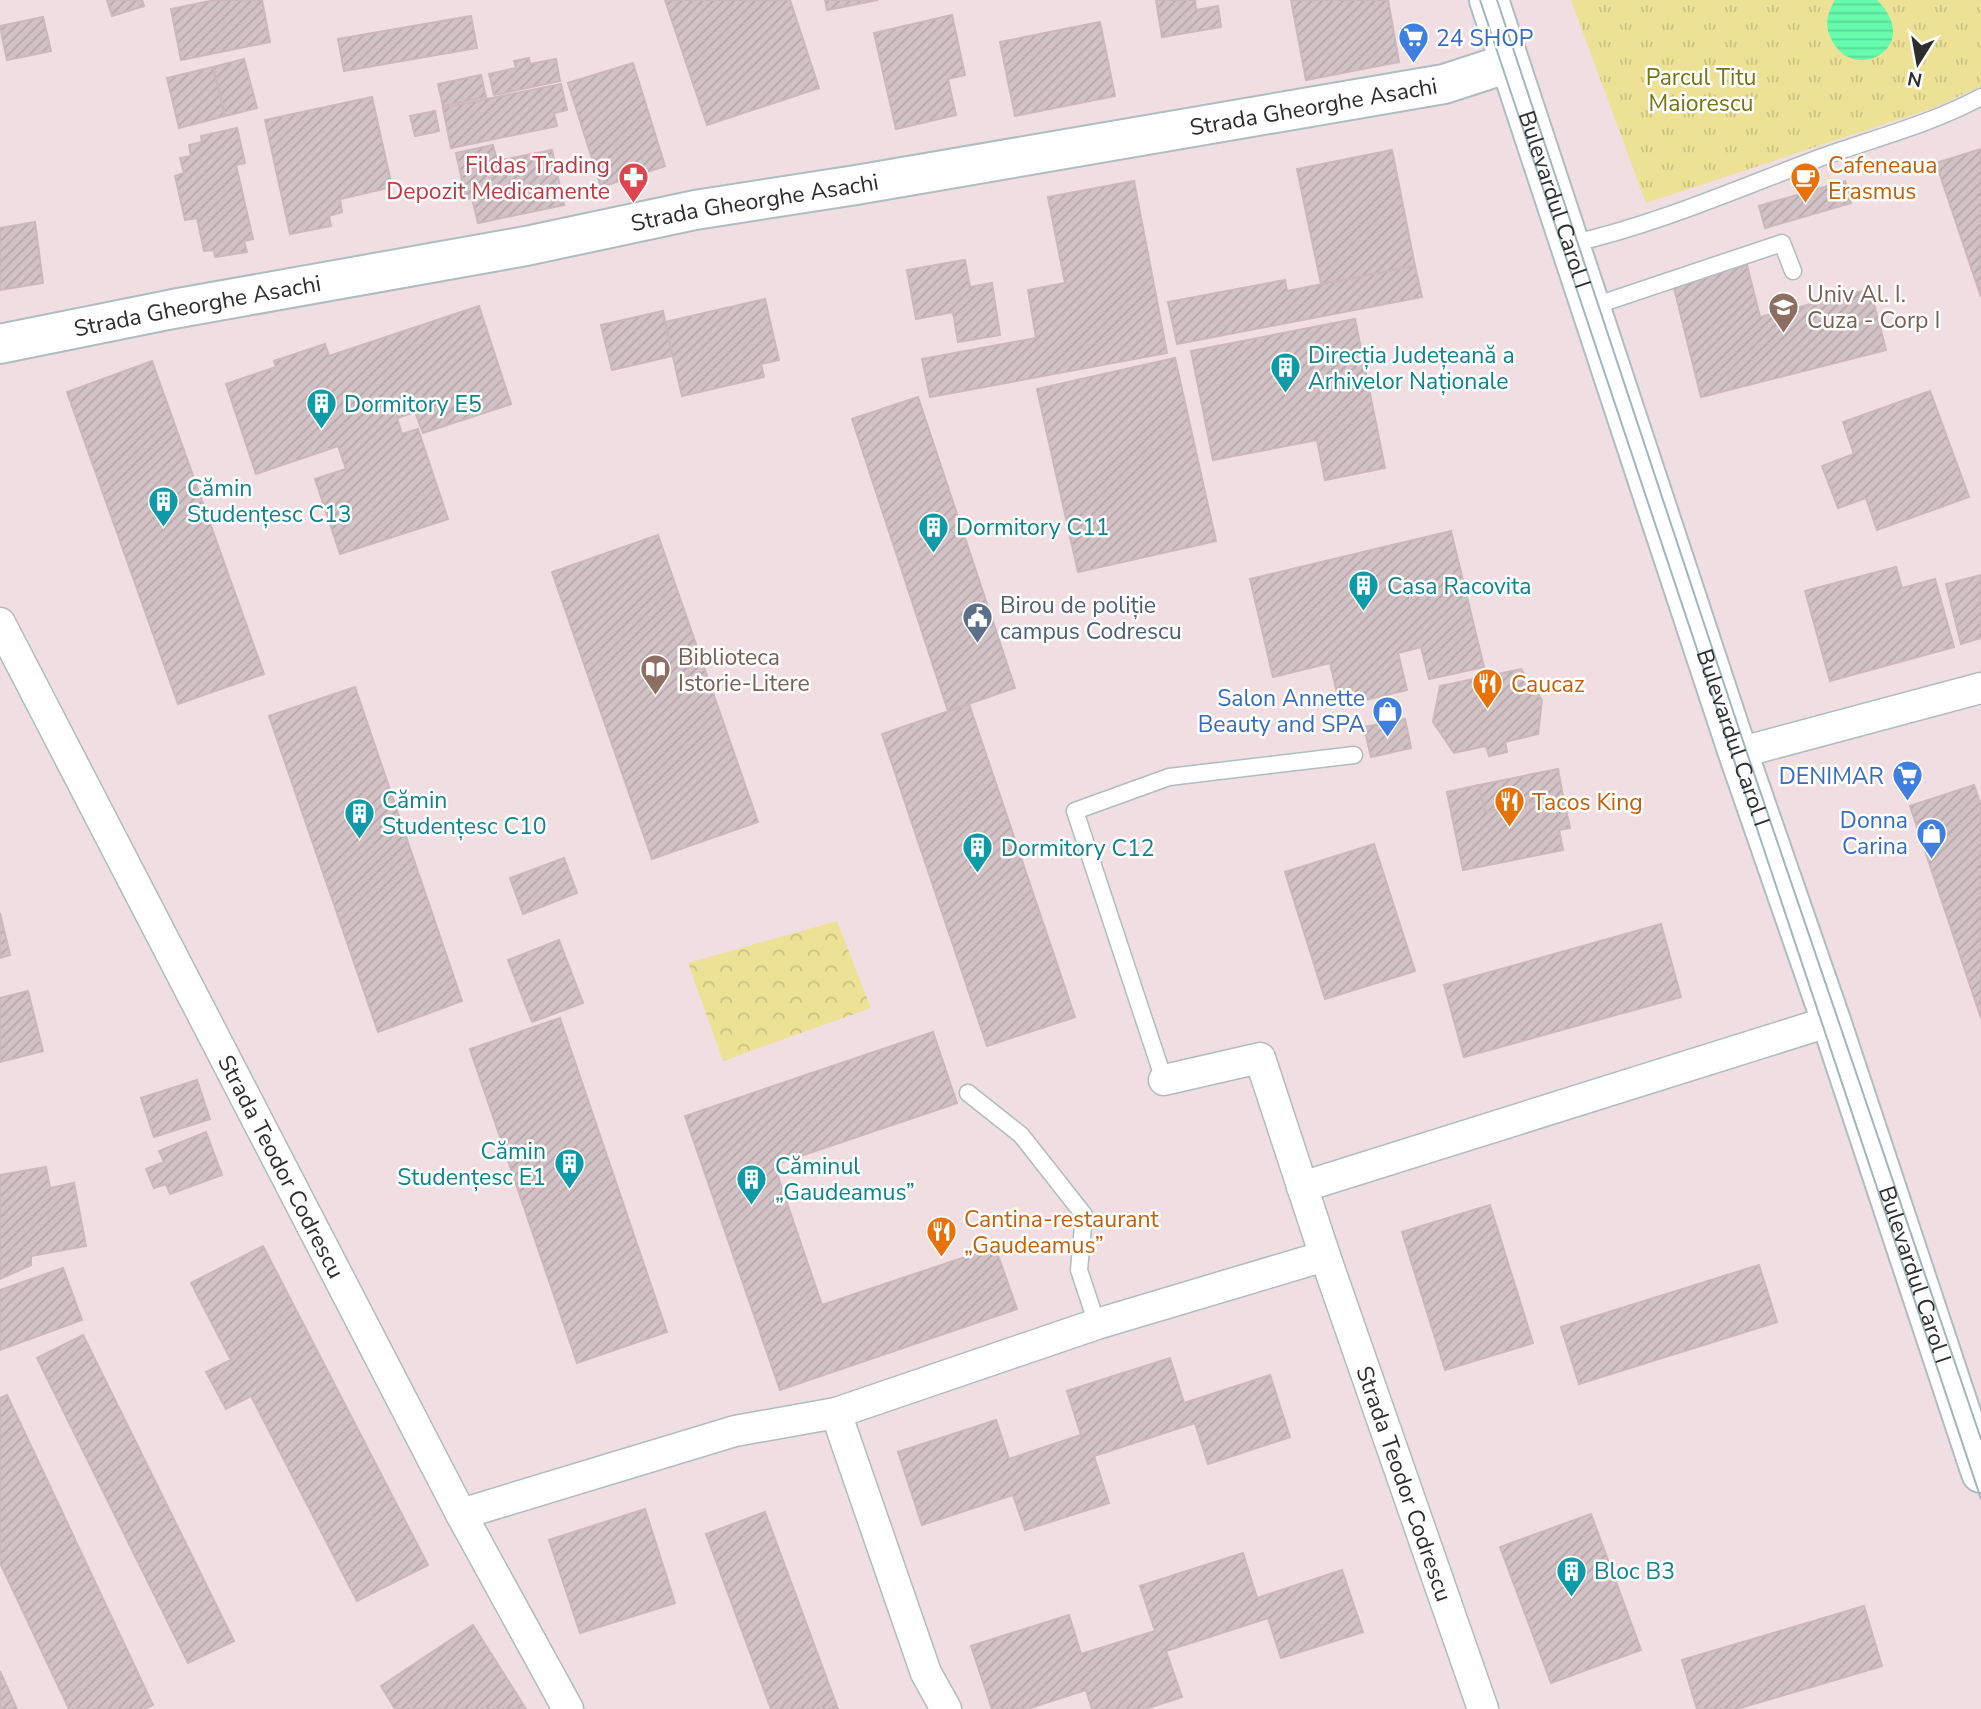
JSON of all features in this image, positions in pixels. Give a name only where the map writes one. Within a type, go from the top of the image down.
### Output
[{"type":"main road","name":"Bulevardul Carol I","points":[[1489,0],[1738,753],[1831,1021],[1981,1473]]},
{"type":"main road","name":"Strada Gheorghe Asachi","points":[[0,344],[173,309],[526,246],[695,209],[870,183],[1444,84],[1509,63]]},
{"type":"street","name":"Strada Teodor Codrescu","points":[[0,623],[461,1514],[568,1709]]},
{"type":"street","points":[[1738,753],[1981,688]]},
{"type":"street","points":[[1302,1187],[1831,1021]]},
{"type":"street","name":"Strada Teodor Codrescu","points":[[1164,1080],[1260,1058],[1325,1256],[1483,1709]]},
{"type":"street","points":[[461,1514],[735,1431],[836,1413],[1097,1324],[1325,1256]]},
{"type":"street","points":[[836,1413],[926,1673],[946,1709]]},
{"type":"lane","points":[[1570,244],[1651,220],[1856,144],[1950,114],[1981,97]]},
{"type":"lane","points":[[1591,307],[1782,243],[1793,271]]},
{"type":"lane","points":[[1164,1080],[1075,811],[1169,777],[1354,755]]},
{"type":"lane","points":[[968,1093],[1021,1135],[1084,1215],[1079,1270],[1097,1324]]},
{"type":"green space","name":"Parcul Titu Maiorescu","points":[[1571,0],[1981,0],[1981,86],[1933,108],[1646,203]]},
{"type":"green space","points":[[837,921],[871,1008],[723,1061],[688,963]]},
{"type":"shaded area","points":[[1835,0],[1877,0],[1890,17],[1893,33],[1889,46],[1879,55],[1867,60],[1853,59],[1840,51],[1827,27]]},
{"type":"building","points":[[107,0],[142,0],[144,6],[112,16]]},
{"type":"building","points":[[215,0],[262,0],[270,42],[181,60],[171,9]]},
{"type":"building","points":[[665,0],[790,0],[819,88],[707,125]]},
{"type":"building","points":[[825,0],[878,0],[827,10]]},
{"type":"building","points":[[1156,0],[1195,0],[1196,10],[1218,6],[1221,27],[1162,37]]},
{"type":"building","points":[[1291,0],[1388,0],[1399,62],[1306,80]]},
{"type":"building","points":[[952,15],[965,75],[948,79],[956,115],[896,129],[874,33]]},
{"type":"building","points":[[471,16],[477,48],[344,71],[338,39]]},
{"type":"building","points":[[43,17],[51,51],[7,60],[0,26]]},
{"type":"building","points":[[1100,22],[1115,96],[1015,116],[1000,42]]},
{"type":"building","points":[[529,58],[530,64],[556,59],[560,81],[494,95],[489,74],[516,68],[514,61]]},
{"type":"building","points":[[244,59],[257,108],[225,116],[213,67]]},
{"type":"building","points":[[633,63],[665,166],[601,187],[568,83]]},
{"type":"building","points":[[213,67],[225,116],[179,128],[167,78]]},
{"type":"building","points":[[481,75],[486,97],[443,106],[438,84]]},
{"type":"building","points":[[561,84],[567,110],[554,113],[557,126],[451,148],[443,108]]},
{"type":"building","points":[[372,97],[392,187],[340,199],[342,212],[329,216],[331,226],[290,234],[265,120]]},
{"type":"building","points":[[435,111],[439,131],[415,136],[410,116]]},
{"type":"building","points":[[237,128],[245,163],[236,165],[253,239],[244,241],[247,252],[215,257],[214,250],[204,251],[197,218],[185,220],[175,176],[184,173],[180,158],[191,156],[189,145],[202,142],[201,136]]},
{"type":"building","points":[[493,145],[497,161],[552,150],[564,205],[478,223],[472,198],[466,199],[456,153]]},
{"type":"building","points":[[1981,149],[1981,297],[1936,163]]},
{"type":"building","points":[[1392,150],[1415,266],[1321,284],[1297,169]]},
{"type":"building","points":[[1134,181],[1167,353],[930,397],[922,359],[1036,338],[1028,290],[1065,283],[1048,197]]},
{"type":"building","name":"Cafeneaua Erasmus","points":[[1845,181],[1851,203],[1765,228],[1759,206]]},
{"type":"building","points":[[35,222],[43,283],[0,290],[0,228]]},
{"type":"building","points":[[965,260],[970,287],[992,283],[1000,335],[958,342],[953,312],[916,319],[907,270]]},
{"type":"building","name":"Univ Al. I. Cuza - Corp I","points":[[1747,265],[1760,317],[1870,289],[1886,350],[1701,397],[1673,284]]},
{"type":"building","points":[[1415,266],[1422,297],[1177,344],[1168,302],[1285,280],[1287,291]]},
{"type":"building","points":[[765,299],[779,360],[761,364],[764,377],[682,396],[665,322]]},
{"type":"building","name":"Dormitory E5","points":[[479,306],[511,404],[423,433],[415,412],[397,418],[402,434],[418,429],[448,519],[340,554],[315,479],[346,469],[338,446],[256,474],[226,384],[276,367],[274,361],[325,344],[329,356]]},
{"type":"building","points":[[663,311],[672,356],[612,370],[601,325]]},
{"type":"building","name":"Direcția Județeană a Arhivelor Naționale","points":[[1355,319],[1385,468],[1325,480],[1317,440],[1213,460],[1191,351]]},
{"type":"building","points":[[1175,358],[1216,541],[1078,572],[1037,389]]},
{"type":"building","name":"Cămin Studențesc C13","points":[[152,361],[264,674],[178,704],[67,392]]},
{"type":"building","points":[[1930,391],[1969,497],[1877,530],[1866,498],[1838,508],[1822,466],[1854,454],[1843,422]]},
{"type":"building","name":"Dormitory C11","points":[[918,397],[1015,688],[948,711],[852,419]]},
{"type":"building","name":"Casa Racovita","points":[[1451,531],[1484,667],[1429,679],[1421,647],[1398,653],[1407,690],[1340,706],[1330,663],[1273,677],[1250,579]]},
{"type":"building","name":"Biblioteca Istorie-Litere","points":[[658,535],[758,822],[652,859],[552,572]]},
{"type":"building","points":[[1896,567],[1902,588],[1935,579],[1954,647],[1830,681],[1805,591]]},
{"type":"building","points":[[1981,575],[1981,638],[1961,644],[1946,584]]},
{"type":"building","name":"Caucaz","points":[[1521,669],[1542,700],[1538,734],[1505,742],[1507,752],[1489,756],[1486,746],[1454,753],[1433,722],[1440,686]]},
{"type":"building","name":"Cămin Studențesc C10","points":[[355,687],[462,1001],[378,1032],[269,716]]},
{"type":"building","name":"Dormitory C12","points":[[969,704],[1075,1017],[987,1046],[882,734]]},
{"type":"building","name":"Salon Annette Beauty and SPA","points":[[1405,719],[1411,748],[1371,757],[1364,727]]},
{"type":"building","points":[[1558,769],[1563,796],[1485,812],[1479,785]]},
{"type":"building","name":"Tacos King","points":[[1479,785],[1485,812],[1563,796],[1570,828],[1559,830],[1563,850],[1463,870],[1447,792]]},
{"type":"building","points":[[1974,785],[1981,805],[1981,1018],[1910,806]]},
{"type":"building","points":[[1374,844],[1415,971],[1325,999],[1285,872]]},
{"type":"building","points":[[564,858],[577,893],[523,914],[510,878]]},
{"type":"building","points":[[0,913],[10,955],[0,958]]},
{"type":"building","points":[[1661,924],[1681,997],[1464,1057],[1444,985]]},
{"type":"building","points":[[559,940],[583,1003],[532,1022],[508,960]]},
{"type":"building","points":[[28,991],[43,1051],[0,1062],[0,998]]},
{"type":"building","name":"Cămin Studențesc E1","points":[[560,1018],[667,1332],[577,1363],[470,1049]]},
{"type":"building","name":"Căminul „Gaudeamus”","points":[[933,1032],[957,1103],[774,1165],[822,1305],[995,1247],[1017,1309],[780,1390],[685,1116]]},
{"type":"building","points":[[197,1080],[210,1119],[154,1137],[141,1098]]},
{"type":"building","points":[[206,1132],[222,1175],[170,1194],[166,1184],[154,1188],[146,1169],[164,1162],[159,1151]]},
{"type":"building","points":[[46,1167],[50,1188],[74,1183],[86,1246],[31,1256],[31,1265],[0,1279],[0,1175]]},
{"type":"building","points":[[1490,1205],[1533,1343],[1445,1370],[1402,1232]]},
{"type":"building","points":[[263,1246],[428,1565],[357,1601],[251,1396],[226,1409],[206,1372],[231,1360],[191,1283]]},
{"type":"building","points":[[1759,1265],[1777,1322],[1579,1384],[1561,1327]]},
{"type":"building","points":[[63,1268],[82,1320],[0,1350],[0,1290]]},
{"type":"building","points":[[83,1335],[234,1641],[188,1663],[37,1358]]},
{"type":"building","points":[[1170,1358],[1184,1403],[1270,1375],[1290,1437],[1208,1464],[1195,1423],[1094,1456],[1109,1503],[1025,1530],[1013,1495],[922,1525],[898,1452],[996,1420],[1009,1459],[1081,1435],[1067,1391]]},
{"type":"building","points":[[7,1395],[153,1705],[144,1709],[69,1709],[0,1563],[0,1398]]},
{"type":"building","points":[[645,1509],[675,1603],[580,1633],[549,1540]]},
{"type":"building","points":[[765,1512],[838,1709],[771,1709],[706,1534]]},
{"type":"building","name":"Bloc B3","points":[[1591,1514],[1641,1650],[1551,1683],[1500,1547]]},
{"type":"building","points":[[1243,1553],[1257,1598],[1342,1570],[1363,1632],[1281,1658],[1268,1618],[1166,1651],[1182,1697],[1145,1709],[1092,1709],[1086,1690],[1027,1709],[992,1709],[971,1646],[1069,1615],[1081,1654],[1155,1631],[1140,1586]]},
{"type":"building","points":[[1864,1606],[1882,1666],[1737,1709],[1697,1709],[1682,1660]]},
{"type":"building","points":[[473,1625],[526,1709],[395,1709],[381,1686]]},
{"type":"building","points":[[0,1671],[17,1709],[0,1709]]},
{"type":"tram line","points":[[1480,0],[1981,1499]]},
{"type":"tram line","points":[[1497,0],[1746,750],[1981,1439]]},
{"type":"place","name":"24 SHOP","points":[[1413,65]]},
{"type":"place","name":"Fildas Trading Depozit Medicamente","points":[[633,205]]},
{"type":"place","name":"Cafeneaua Erasmus","points":[[1805,205]]},
{"type":"place","name":"Univ Al. I. Cuza - Corp I","points":[[1784,334]]},
{"type":"place","name":"Direcția Județeană a Arhivelor Naționale","points":[[1285,395]]},
{"type":"place","name":"Dormitory E5","points":[[321,431]]},
{"type":"place","name":"Cămin Studențesc C13","points":[[164,528]]},
{"type":"place","name":"Dormitory C11","points":[[933,554]]},
{"type":"place","name":"Casa Racovita","points":[[1364,613]]},
{"type":"place","name":"Birou de poliție campus Codrescu","points":[[977,645]]},
{"type":"place","name":"Biblioteca Istorie-Litere","points":[[655,697]]},
{"type":"place","name":"Caucaz","points":[[1488,711]]},
{"type":"place","name":"Salon Annette Beauty and SPA","points":[[1388,738]]},
{"type":"place","name":"DENIMAR","points":[[1907,803]]},
{"type":"place","name":"Tacos King","points":[[1509,829]]},
{"type":"place","name":"Cămin Studențesc C10","points":[[359,840]]},
{"type":"place","name":"Donna Carina","points":[[1931,860]]},
{"type":"place","name":"Dormitory C12","points":[[978,875]]},
{"type":"place","name":"Cămin Studențesc E1","points":[[569,1191]]},
{"type":"place","name":"Căminul „Gaudeamus”","points":[[752,1206]]},
{"type":"place","name":"Cantina-restaurant „Gaudeamus”","points":[[941,1259]]},
{"type":"place","name":"Bloc B3","points":[[1571,1598]]}]
